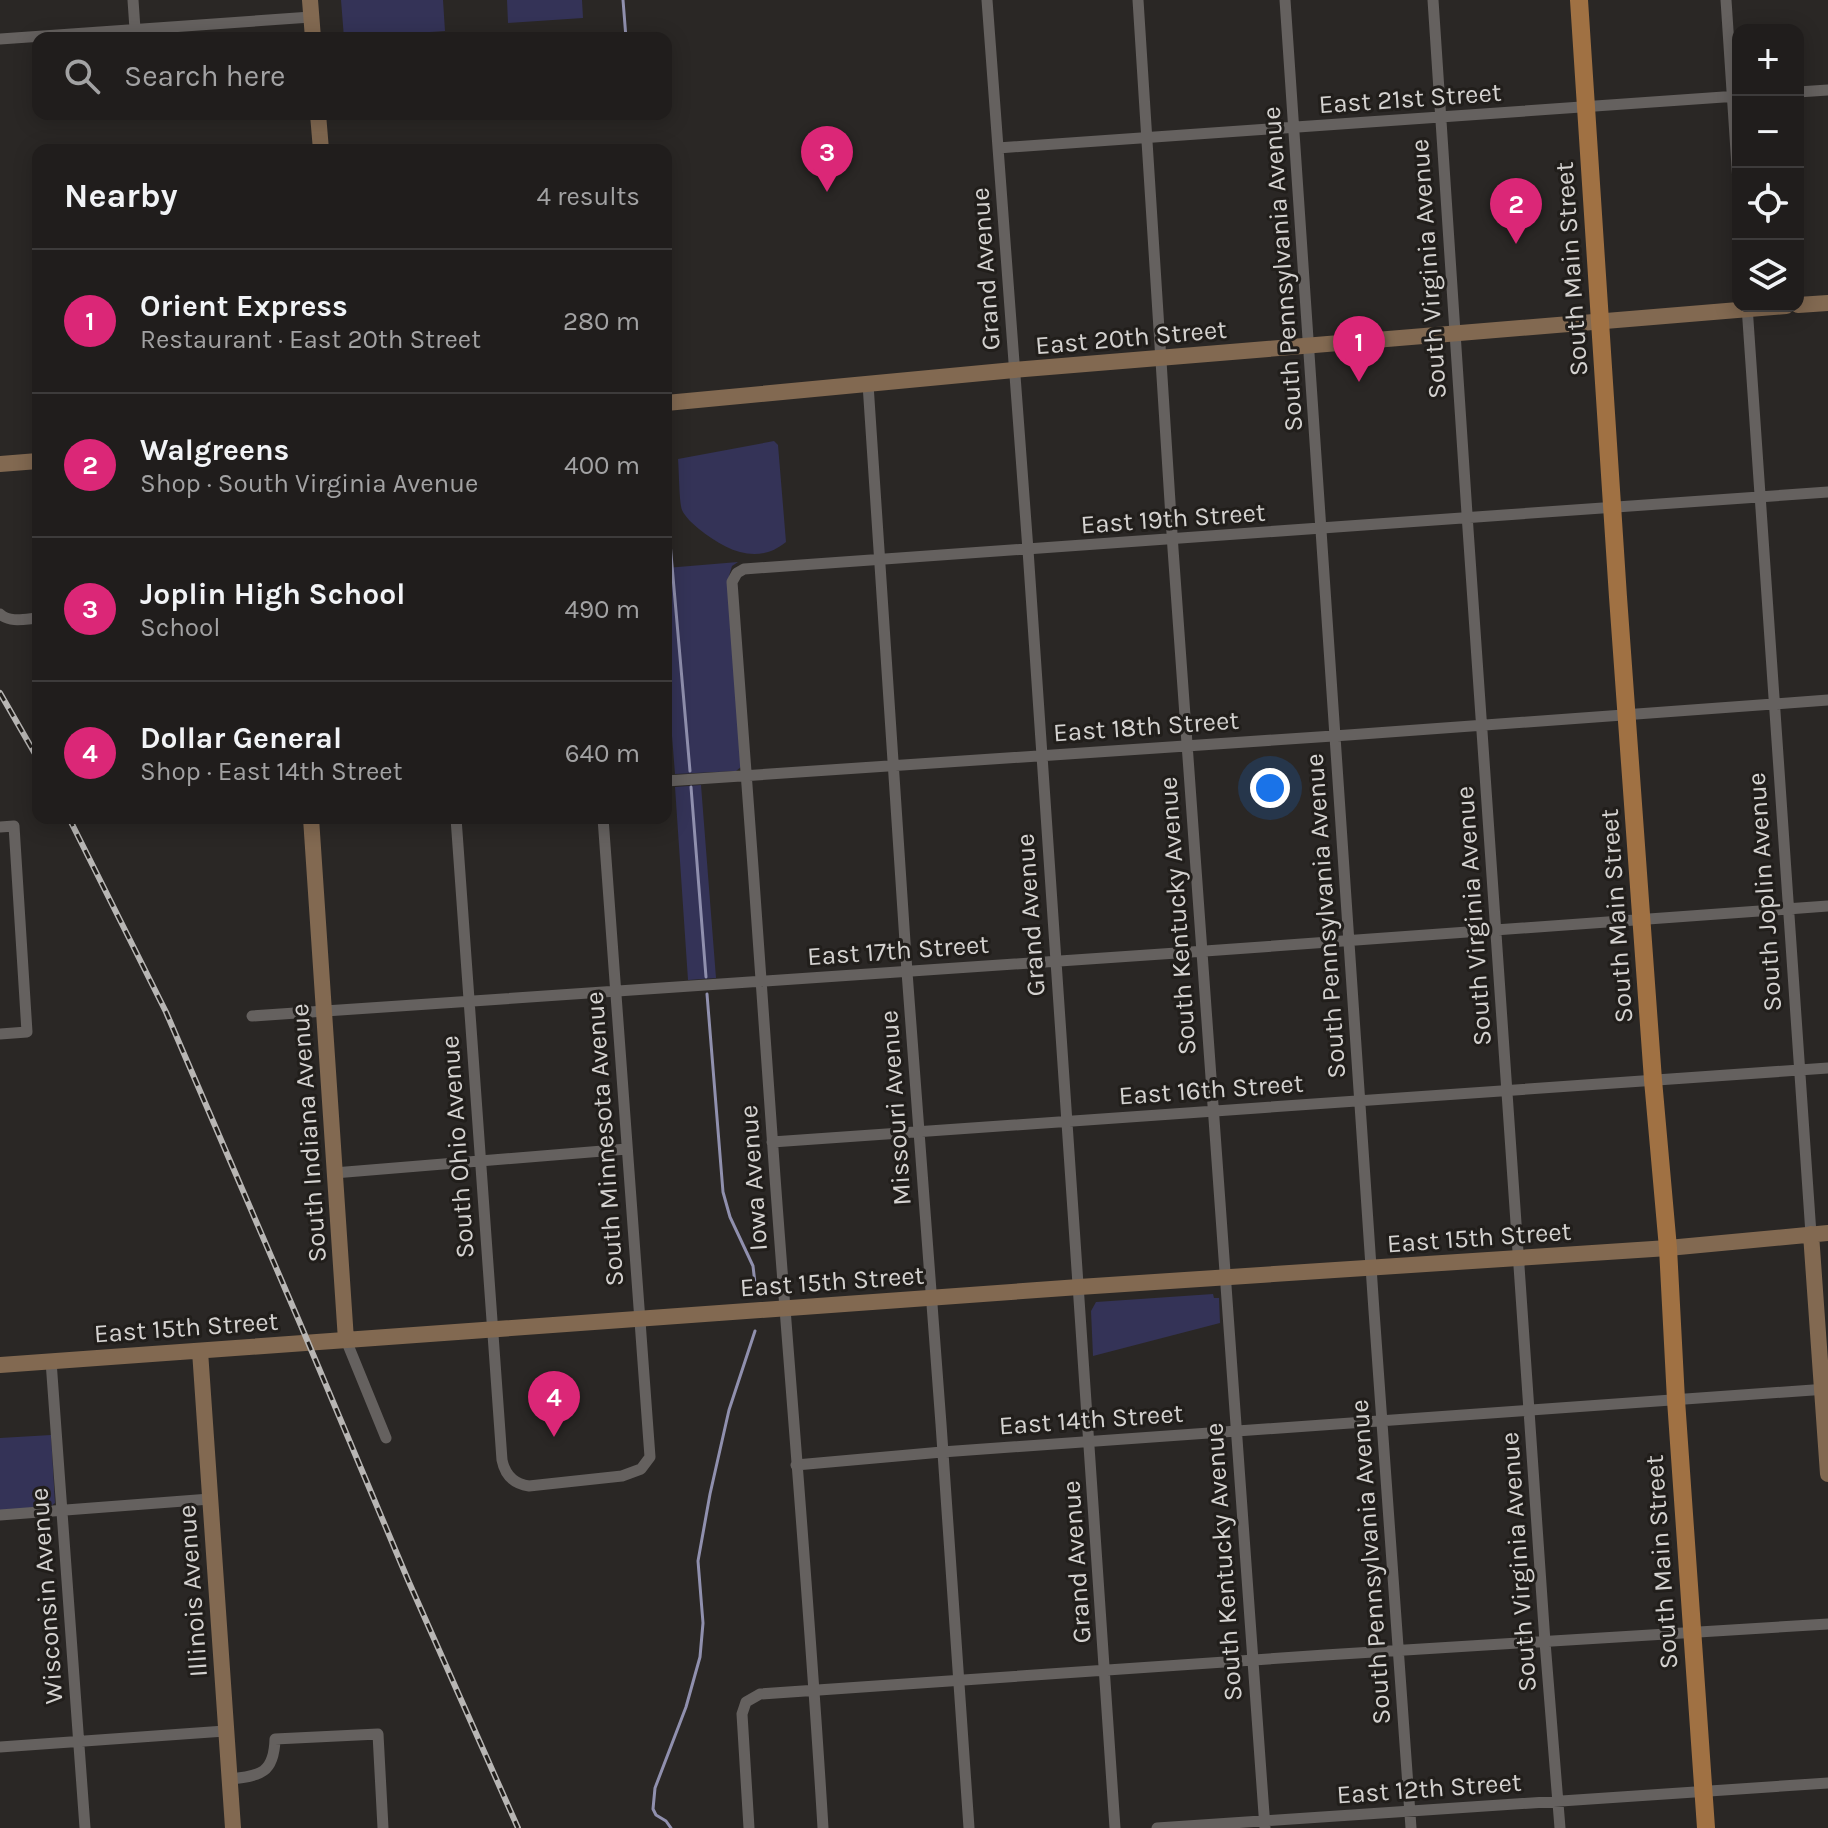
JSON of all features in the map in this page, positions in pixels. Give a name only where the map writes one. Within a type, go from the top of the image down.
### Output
[{"type":"main road","name":"South Main Street","points":[[1579,0],[1618,597],[1668,1248],[1706,1828]]},
{"type":"main road","points":[[311,8],[313,32]]},
{"type":"main road","points":[[318,120],[320,144]]},
{"type":"main road","points":[[1804,305],[1828,303]]},
{"type":"main road","name":"East 20th Street","points":[[672,402],[1732,309]]},
{"type":"main road","points":[[0,464],[32,461]]},
{"type":"main road","name":"South Indiana Avenue","points":[[311,824],[346,1340]]},
{"type":"main road","name":"East 15th Street","points":[[0,1365],[1668,1248],[1820,1233]]},
{"type":"main road","name":"South Joplin Avenue","points":[[1820,1233],[1828,1474]]},
{"type":"main road","name":"Illinois Avenue","points":[[200,1351],[233,1828]]},
{"type":"street","points":[[133,0],[135,29]]},
{"type":"street","name":"Grand Avenue","points":[[987,0],[1028,550],[1115,1828]]},
{"type":"street","name":"South Kentucky Avenue","points":[[1138,0],[1187,745],[1264,1824]]},
{"type":"street","name":"South Pennsylvania Avenue","points":[[1285,0],[1411,1828]]},
{"type":"street","name":"South Virginia Avenue","points":[[1433,0],[1560,1828]]},
{"type":"street","points":[[1726,0],[1735,96]]},
{"type":"street","points":[[94,32],[311,8]]},
{"type":"street","points":[[0,39],[32,37]]},
{"type":"street","points":[[1804,92],[1828,90]]},
{"type":"street","name":"East 21st Street","points":[[998,148],[1732,97]]},
{"type":"street","name":"South Joplin Avenue","points":[[1747,312],[1800,1070],[1820,1233]]},
{"type":"street","name":"Missouri Avenue","points":[[868,384],[969,1828]]},
{"type":"street","name":"East 19th Street","points":[[737,573],[744,569],[1828,492]]},
{"type":"street","name":"Iowa Avenue","points":[[737,573],[732,582],[823,1828]]},
{"type":"street","points":[[2,615],[19,620],[32,619]]},
{"type":"street","name":"East 18th Street","points":[[672,781],[1828,700]]},
{"type":"street","name":"South Ohio Avenue","points":[[456,824],[502,1460],[506,1473]]},
{"type":"street","name":"South Minnesota Avenue","points":[[506,1473],[516,1482],[529,1486],[633,1473],[650,1457],[603,824]]},
{"type":"street","points":[[0,827],[14,826],[27,1032],[0,1034]]},
{"type":"street","name":"East 17th Street","points":[[252,1016],[1828,906]]},
{"type":"street","name":"East 16th Street","points":[[772,1142],[1828,1068]]},
{"type":"street","points":[[334,1173],[627,1149]]},
{"type":"street","name":"South Indiana Avenue","points":[[346,1340],[386,1438]]},
{"type":"street","name":"Wisconsin Avenue","points":[[51,1361],[85,1828]]},
{"type":"street","name":"East 14th Street","points":[[796,1465],[1825,1389]]},
{"type":"street","points":[[0,1515],[210,1499]]},
{"type":"street","points":[[749,1828],[742,1714],[746,1702],[760,1694],[1828,1624]]},
{"type":"street","points":[[0,1747],[225,1731]]},
{"type":"street","points":[[229,1779],[263,1771],[273,1759],[275,1739],[378,1734],[383,1828]]},
{"type":"street","name":"East 12th Street","points":[[1157,1828],[1264,1824],[1828,1783]]},
{"type":"shaded area","points":[[341,0],[443,0],[445,31],[344,32]]},
{"type":"shaded area","points":[[507,0],[582,0],[583,18],[508,23]]},
{"type":"shaded area","points":[[774,441],[778,445],[786,542],[764,553],[730,549],[699,529],[683,513],[678,459]]},
{"type":"shaded area","points":[[738,562],[732,566],[729,576],[741,767],[736,771],[675,774],[672,736],[672,568]]},
{"type":"shaded area","points":[[701,785],[716,978],[688,980],[675,787]]},
{"type":"shaded area","points":[[1213,1294],[1214,1298],[1219,1298],[1220,1323],[1093,1356],[1091,1311],[1096,1302]]},
{"type":"shaded area","points":[[51,1435],[55,1503],[50,1507],[0,1511],[0,1438]]},
{"type":"waterway","points":[[623,0],[626,32]]},
{"type":"waterway","points":[[672,566],[690,771]]},
{"type":"waterway","points":[[691,787],[706,977]]},
{"type":"waterway","points":[[707,994],[723,1192],[730,1217],[753,1266],[756,1292]]},
{"type":"waterway","points":[[671,1828],[653,1809],[655,1788],[686,1707],[700,1657],[703,1623],[698,1561],[729,1410],[755,1331]]},
{"type":"railway","points":[[0,693],[32,749]]},
{"type":"railway","points":[[72,824],[166,1012],[408,1580],[518,1828]]},
{"type":"place","name":"Joplin High School","points":[[827,192]]},
{"type":"place","name":"Walgreens","points":[[1516,244]]},
{"type":"place","name":"Orient Express","points":[[1359,382]]},
{"type":"place","name":"Dollar General","points":[[554,1437]]}]
